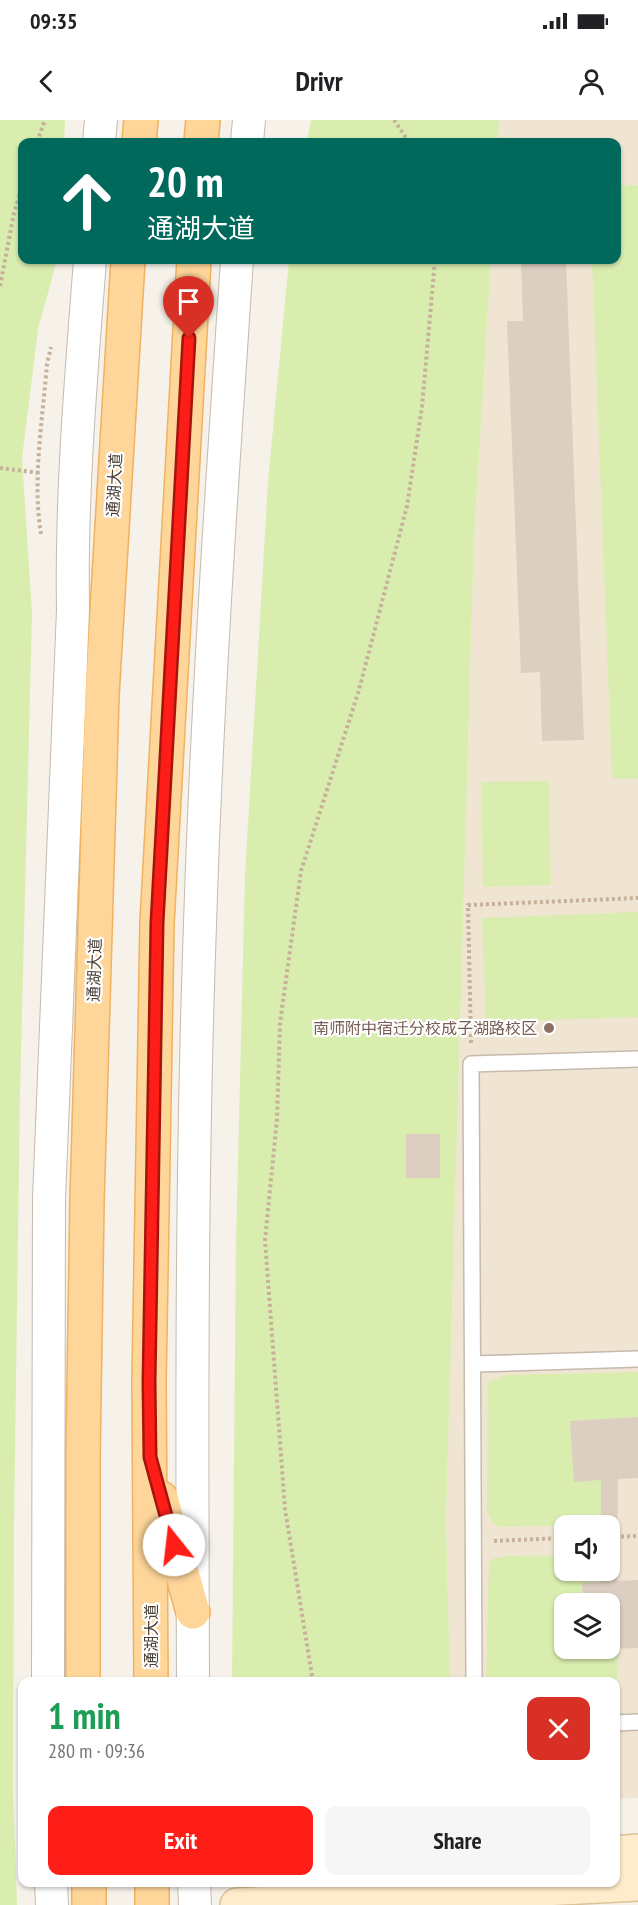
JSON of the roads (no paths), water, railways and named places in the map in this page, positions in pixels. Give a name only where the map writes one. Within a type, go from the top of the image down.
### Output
[{"type":"main road","points":[[139,138],[141,120]]},
{"type":"main road","points":[[201,138],[203,120]]},
{"type":"main road","name":"通湖大道","points":[[83,1677],[86,1224],[102,695],[128,264]]},
{"type":"main road","name":"通湖大道","points":[[151,1677],[150,1457],[157,923],[194,264]]},
{"type":"main road","points":[[192,300],[208,264]]},
{"type":"main road","points":[[150,1457],[193,1612]]},
{"type":"main road","points":[[89,1887],[89,1905]]},
{"type":"main road","points":[[152,1887],[152,1905]]},
{"type":"street","points":[[99,138],[101,120]]},
{"type":"street","points":[[247,138],[249,120]]},
{"type":"street","points":[[48,1677],[50,1199],[73,610],[72,542],[79,382],[90,264]]},
{"type":"street","points":[[193,1677],[192,1331],[200,924],[216,573],[237,264]]},
{"type":"street","points":[[620,1853],[638,1851]]},
{"type":"street","points":[[620,1885],[638,1884]]},
{"type":"street","points":[[51,1887],[52,1905]]},
{"type":"street","points":[[194,1887],[195,1905]]},
{"type":"street","points":[[237,1905],[581,1887]]},
{"type":"lane","points":[[474,1677],[471,1064],[638,1059]]},
{"type":"lane","points":[[473,1364],[638,1359]]},
{"type":"lane","points":[[620,1723],[638,1722]]},
{"type":"place","name":"南师附中宿迁分校成子湖路校区","points":[[549,1028]]}]
